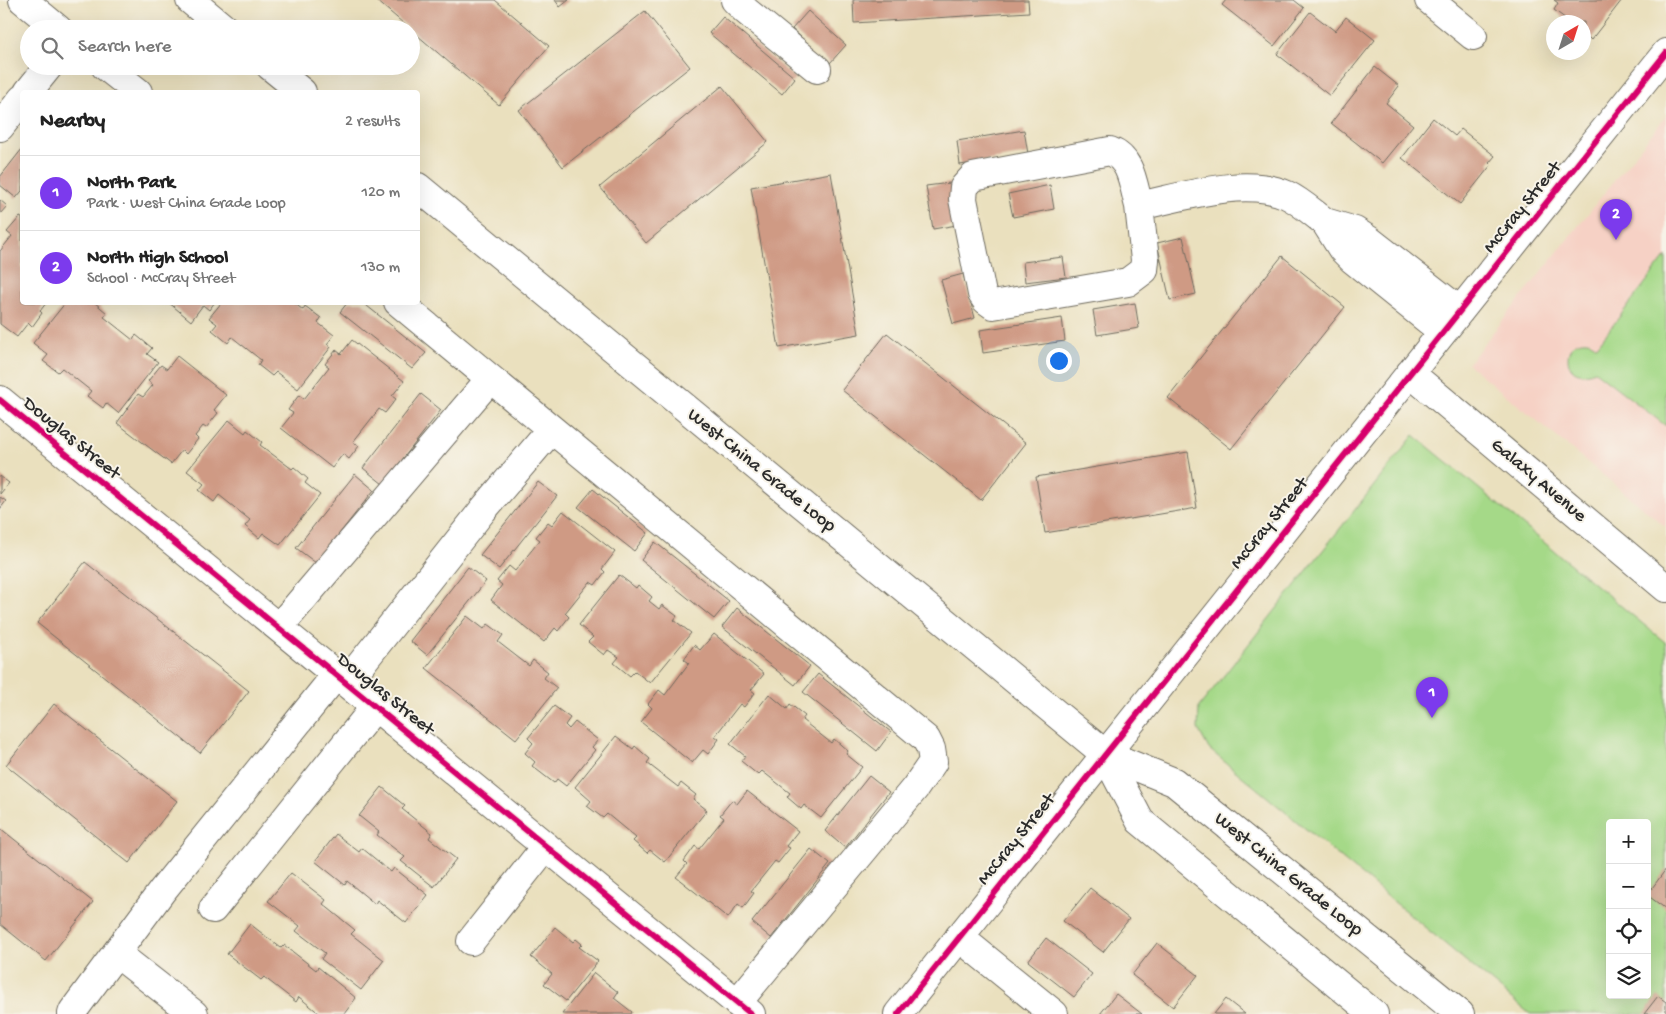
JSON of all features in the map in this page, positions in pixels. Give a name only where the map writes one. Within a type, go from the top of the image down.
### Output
[{"type":"street","points":[[23,0],[47,20]]},
{"type":"street","points":[[190,0],[214,20]]},
{"type":"street","points":[[735,0],[817,69]]},
{"type":"street","points":[[1429,0],[1473,36]]},
{"type":"street","name":"McCray Street","points":[[898,1014],[1666,53]]},
{"type":"street","points":[[30,90],[42,75]]},
{"type":"street","points":[[116,75],[135,90]]},
{"type":"street","points":[[281,75],[300,90]]},
{"type":"street","points":[[0,127],[20,102]]},
{"type":"street","points":[[1110,151],[1119,154],[1128,165],[1139,206],[1145,260],[1144,270],[1128,282],[993,305],[982,294],[963,199],[964,187],[973,177],[1110,151]]},
{"type":"street","points":[[1139,206],[1228,187],[1268,188],[1288,196],[1324,222],[1355,231],[1460,311]]},
{"type":"street","name":"West China Grade Loop","points":[[420,189],[1105,754],[1174,782],[1460,1014]]},
{"type":"street","points":[[1324,222],[1342,249],[1352,259],[1443,332]]},
{"type":"street","points":[[402,305],[550,430],[926,739],[931,749],[933,762],[915,788],[744,1008]]},
{"type":"street","name":"Galaxy Avenue","points":[[1410,374],[1666,588]]},
{"type":"street","points":[[279,628],[490,379]]},
{"type":"street","name":"Douglas Street","points":[[0,400],[744,1008]]},
{"type":"street","points":[[72,1014],[73,1010],[162,891],[550,430]]},
{"type":"street","points":[[212,909],[375,707]]},
{"type":"street","name":"West China Grade Loop","points":[[1105,754],[1140,821],[1374,1014]]},
{"type":"street","points":[[471,941],[546,846]]},
{"type":"street","points":[[959,937],[1054,1014]]},
{"type":"street","points":[[116,953],[194,1014]]},
{"type":"shaded area","points":[[1666,116],[1666,527],[1468,364]]},
{"type":"green space","points":[[1666,256],[1666,426],[1595,371],[1584,374],[1576,372],[1570,367],[1568,360],[1572,346],[1578,342],[1588,341],[1597,346]]},
{"type":"green space","points":[[1414,435],[1666,643],[1666,1014],[1530,1014],[1209,749],[1198,729],[1199,707]]},
{"type":"building","points":[[376,0],[495,0],[549,46],[499,105],[420,38],[420,20],[399,20]]},
{"type":"building","points":[[555,0],[569,0],[560,7]]},
{"type":"building","points":[[853,0],[1028,0],[1029,12],[854,23]]},
{"type":"building","points":[[1226,0],[1294,0],[1304,8],[1274,46],[1222,5]]},
{"type":"building","points":[[1554,0],[1622,0],[1591,40],[1591,15],[1561,15],[1554,10],[1558,3]]},
{"type":"building","points":[[645,11],[690,67],[563,167],[519,110]]},
{"type":"building","points":[[808,11],[846,45],[830,63],[792,29]]},
{"type":"building","points":[[1310,12],[1335,31],[1346,17],[1375,40],[1330,96],[1277,54]]},
{"type":"building","points":[[723,17],[795,78],[782,94],[709,33]]},
{"type":"building","points":[[1375,67],[1399,86],[1386,103],[1413,125],[1382,163],[1331,123]]},
{"type":"building","points":[[722,86],[768,142],[646,243],[600,187]]},
{"type":"building","points":[[1433,118],[1455,136],[1461,129],[1495,156],[1489,163],[1491,165],[1460,204],[1402,158]]},
{"type":"building","points":[[1024,130],[1028,154],[960,165],[957,141]]},
{"type":"building","points":[[20,152],[20,193],[16,198],[0,185],[0,177]]},
{"type":"building","points":[[831,173],[859,334],[779,348],[751,187]]},
{"type":"building","points":[[950,183],[957,225],[933,229],[926,186]]},
{"type":"building","points":[[1050,185],[1054,209],[1013,217],[1008,194]]},
{"type":"building","points":[[0,200],[7,206],[0,214]]},
{"type":"building","points":[[20,217],[20,305],[45,305],[40,311],[42,313],[32,327],[28,323],[17,337],[0,324],[0,251],[12,236],[7,232]]},
{"type":"building","points":[[1183,237],[1196,294],[1170,300],[1157,243]]},
{"type":"building","points":[[1282,256],[1345,307],[1231,449],[1168,398]]},
{"type":"building","points":[[1063,257],[1066,277],[1025,282],[1023,262]]},
{"type":"building","points":[[963,274],[975,318],[953,324],[941,280]]},
{"type":"building","points":[[1135,303],[1139,328],[1097,335],[1093,310]]},
{"type":"building","points":[[64,305],[98,305],[107,313],[104,317],[133,340],[136,335],[152,348],[147,354],[158,362],[118,413],[106,403],[103,408],[87,396],[91,391],[62,368],[58,372],[43,361],[48,355],[33,343]]},
{"type":"building","points":[[172,305],[203,305],[191,321]]},
{"type":"building","points":[[203,305],[213,305],[209,310]]},
{"type":"building","points":[[220,305],[297,305],[303,310],[305,306],[321,318],[318,323],[334,335],[327,344],[331,347],[298,389],[276,372],[272,376],[258,365],[261,360],[232,337],[228,343],[212,330],[217,324],[209,318]]},
{"type":"building","points":[[346,305],[366,305],[426,353],[412,369],[340,312]]},
{"type":"building","points":[[1062,318],[1065,341],[983,353],[980,330]]},
{"type":"building","points":[[887,333],[1026,443],[981,500],[842,390]]},
{"type":"building","points":[[352,340],[404,381],[392,396],[396,399],[385,413],[379,409],[353,442],[359,446],[349,459],[343,454],[332,468],[281,428],[293,413],[288,410],[299,395],[304,399],[329,367],[325,364],[336,350],[341,354]]},
{"type":"building","points":[[177,356],[226,395],[214,410],[218,413],[206,428],[203,426],[195,436],[198,439],[186,454],[182,450],[171,464],[117,423],[138,394],[143,397],[153,385],[148,381],[161,365],[167,369]]},
{"type":"building","points":[[421,394],[441,410],[383,484],[363,468]]},
{"type":"building","points":[[229,420],[245,433],[247,430],[262,442],[260,445],[292,469],[294,467],[308,479],[305,483],[320,495],[280,545],[263,533],[259,538],[245,526],[250,520],[219,495],[214,502],[199,490],[204,484],[187,471]]},
{"type":"building","points":[[1188,452],[1197,508],[1045,533],[1036,477]]},
{"type":"building","points":[[355,474],[374,490],[316,563],[296,548]]},
{"type":"building","points":[[0,476],[9,483],[0,494]]},
{"type":"building","points":[[538,482],[557,496],[499,569],[480,555]]},
{"type":"building","points":[[593,489],[648,533],[634,551],[578,507]]},
{"type":"building","points":[[0,497],[6,501],[0,509]]},
{"type":"building","points":[[563,511],[615,552],[602,569],[605,572],[595,585],[590,582],[565,613],[569,617],[558,631],[555,628],[544,642],[491,600],[502,585],[497,581],[509,566],[515,571],[540,540],[536,537],[548,522],[552,525]]},
{"type":"building","points":[[655,542],[729,601],[714,619],[641,560]]},
{"type":"building","points":[[85,562],[249,691],[200,753],[37,623]]},
{"type":"building","points":[[468,567],[486,581],[427,655],[410,641]]},
{"type":"building","points":[[619,575],[636,588],[638,585],[652,597],[649,601],[659,609],[662,605],[677,616],[674,620],[691,633],[650,683],[635,671],[630,676],[614,663],[619,657],[608,650],[604,655],[588,642],[593,637],[579,625]]},
{"type":"building","points":[[737,608],[810,666],[795,685],[722,627]]},
{"type":"building","points":[[467,616],[484,629],[488,624],[503,635],[498,642],[529,666],[533,660],[548,672],[544,678],[557,688],[516,739],[426,668]]},
{"type":"building","points":[[714,634],[764,674],[751,690],[755,693],[744,707],[740,704],[715,736],[719,739],[708,754],[703,750],[692,763],[641,722],[652,708],[648,704],[659,690],[665,695],[689,663],[684,659],[694,645],[700,650]]},
{"type":"building","points":[[818,674],[891,732],[877,751],[803,692]]},
{"type":"building","points":[[769,694],[787,709],[790,704],[805,716],[802,720],[831,743],[834,739],[848,751],[846,754],[862,767],[821,818],[804,805],[801,809],[787,797],[790,793],[762,771],[758,775],[741,761],[745,756],[730,744]]},
{"type":"building","points":[[54,704],[177,801],[129,863],[6,765]]},
{"type":"building","points":[[554,706],[570,718],[565,725],[569,729],[575,722],[598,740],[592,747],[595,750],[566,786],[557,779],[554,783],[532,766],[535,762],[525,753],[533,743],[528,738]]},
{"type":"building","points":[[616,736],[633,749],[635,746],[650,759],[647,763],[678,787],[681,783],[696,795],[693,799],[707,810],[665,862],[650,850],[647,853],[633,841],[636,838],[607,814],[603,818],[587,806],[591,801],[575,787]]},
{"type":"building","points":[[869,776],[889,792],[845,848],[825,831]]},
{"type":"building","points":[[382,787],[405,806],[402,809],[432,833],[429,838],[456,859],[434,887],[401,861],[405,857],[377,835],[379,832],[359,816]]},
{"type":"building","points":[[747,791],[798,831],[786,846],[790,848],[778,863],[775,861],[751,891],[754,893],[743,908],[738,904],[728,918],[676,877],[687,864],[684,861],[695,846],[699,849],[724,818],[720,815],[732,800],[737,804]]},
{"type":"building","points":[[0,828],[93,902],[46,961],[0,924]]},
{"type":"building","points":[[336,834],[359,852],[362,848],[391,872],[394,868],[428,895],[406,923],[377,900],[375,904],[347,881],[345,885],[315,861]]},
{"type":"building","points":[[811,849],[830,864],[771,938],[752,922]]},
{"type":"building","points":[[1666,869],[1666,909],[1651,898],[1651,890]]},
{"type":"building","points":[[291,873],[326,900],[323,904],[355,930],[351,934],[384,960],[361,990],[321,959],[325,953],[296,931],[300,926],[268,901]]},
{"type":"building","points":[[1090,888],[1129,919],[1103,952],[1063,921]]},
{"type":"building","points":[[250,924],[281,948],[284,945],[316,970],[318,967],[356,998],[344,1014],[320,1014],[299,997],[296,1002],[264,977],[261,980],[227,954]]},
{"type":"building","points":[[555,927],[573,942],[576,939],[582,944],[579,947],[598,961],[566,1001],[544,984],[552,974],[531,957]]},
{"type":"building","points":[[1046,938],[1092,974],[1074,997],[1028,961]]},
{"type":"building","points":[[1157,943],[1198,975],[1173,1007],[1132,975]]},
{"type":"building","points":[[594,973],[618,992],[614,998],[632,1012],[631,1014],[562,1014]]},
{"type":"building","points":[[1116,994],[1142,1014],[1100,1014]]},
{"type":"building","points":[[1658,996],[1666,1002],[1666,1014],[1644,1014]]},
{"type":"building","points":[[1226,999],[1245,1014],[1214,1014]]},
{"type":"cycle path","points":[[898,1014],[1666,53]]},
{"type":"cycle path","points":[[0,400],[751,1014]]},
{"type":"place","name":"North High School","points":[[1616,240]]},
{"type":"place","name":"North Park","points":[[1432,718]]}]
